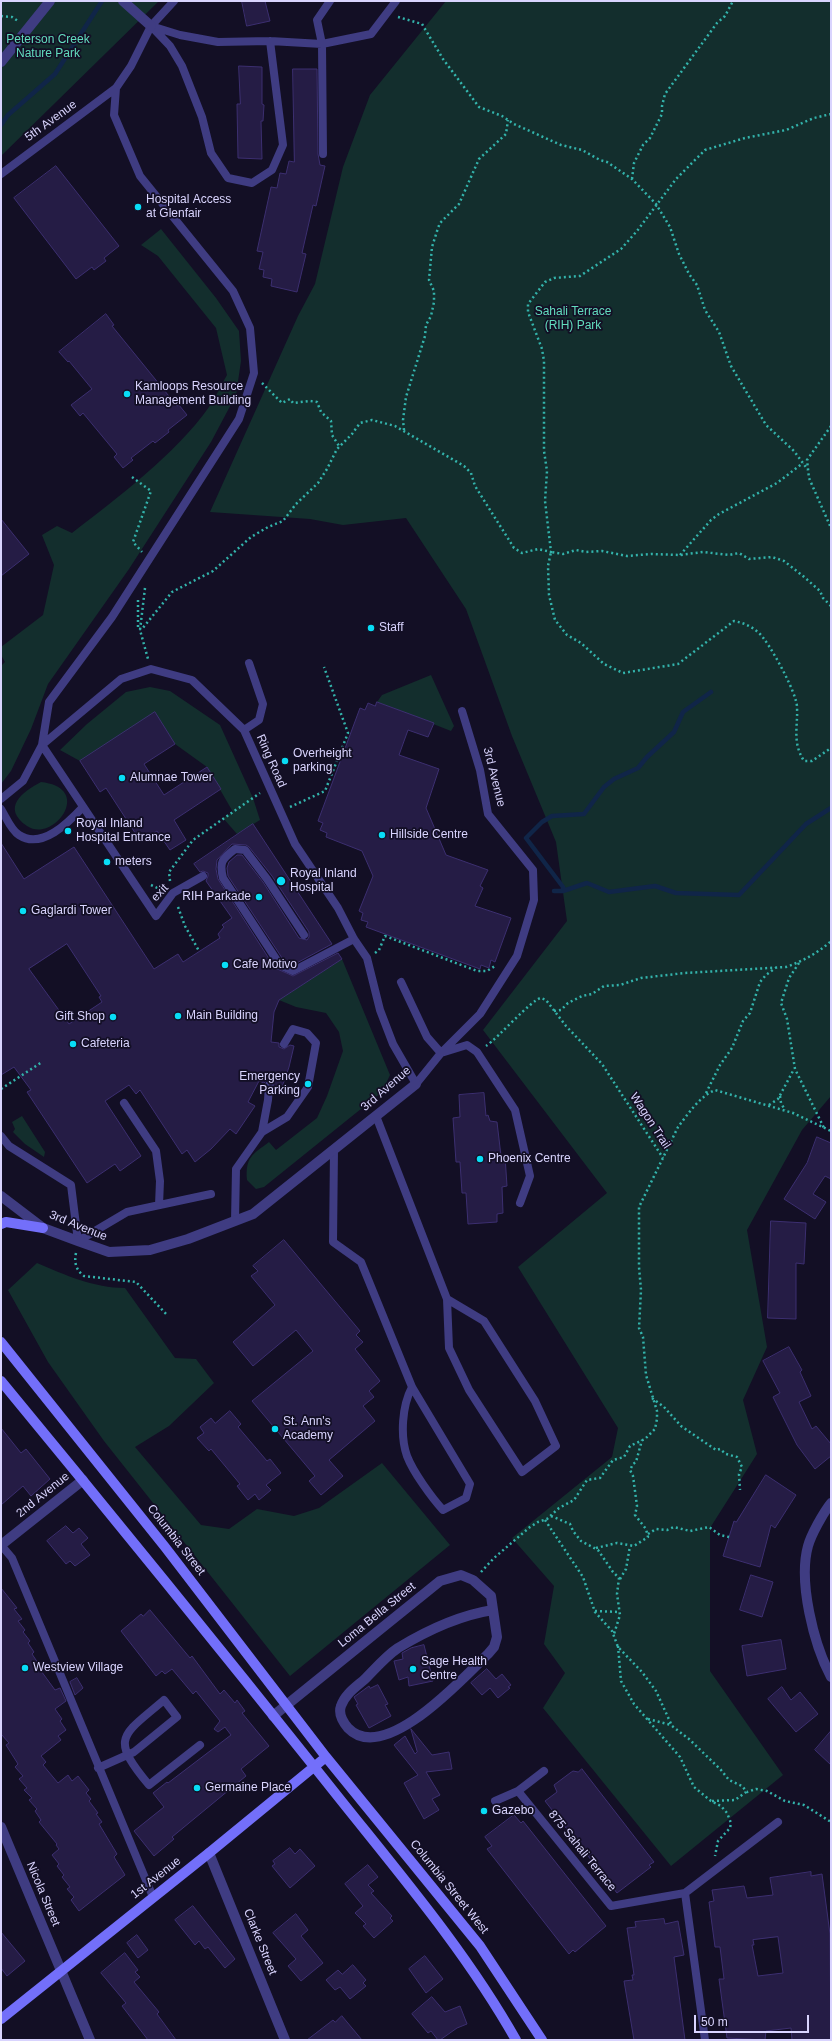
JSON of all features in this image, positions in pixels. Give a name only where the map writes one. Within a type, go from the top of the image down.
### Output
[{"type":"main road","points":[[1,1224],[6,1222],[43,1228]]},
{"type":"main road","name":"Columbia Street","points":[[1,1342],[156,1536],[326,1757]]},
{"type":"main road","points":[[1,1381],[314,1767],[465,1959],[487,1991],[516,2040]]},
{"type":"main road","name":"1st Avenue","points":[[1,2019],[60,1970],[210,1853],[326,1757]]},
{"type":"main road","name":"Columbia Street West","points":[[326,1757],[480,1946],[542,2040]]},
{"type":"street","points":[[1,62],[50,1]]},
{"type":"street","points":[[124,1],[151,26]]},
{"type":"street","name":"3rd Avenue","points":[[1,1196],[43,1228],[78,1241],[109,1252],[150,1250],[188,1239],[253,1214],[416,1084]]},
{"type":"street","name":"2nd Avenue","points":[[1,1545],[82,1480]]},
{"type":"street","points":[[831,1503],[808,1546],[805,1575],[813,1628],[822,1660],[831,1677]]},
{"type":"street","name":"Loma Bella Street","points":[[273,1716],[440,1581],[461,1575],[473,1580]]},
{"type":"street","points":[[473,1580],[491,1596],[493,1610],[496,1638],[494,1646],[488,1654],[441,1699],[401,1729],[379,1737],[369,1738],[360,1736],[346,1724],[340,1711],[347,1695],[397,1649],[443,1625],[478,1612],[493,1610]]},
{"type":"street","name":"Nicola Street","points":[[1,1827],[90,2040]]},
{"type":"street","name":"Clarke Street","points":[[210,1853],[286,2040]]},
{"type":"lane","points":[[1,810],[18,835],[28,839],[44,838],[69,821],[83,806],[42,746],[49,702],[112,617],[239,419],[254,373],[250,328],[233,291],[140,176],[114,115],[116,88],[131,66],[151,26],[174,1]]},
{"type":"lane","points":[[323,154],[322,44],[317,20],[330,1]]},
{"type":"lane","points":[[151,26],[218,42],[270,41],[322,44],[371,34],[396,1]]},
{"type":"lane","points":[[151,26],[170,46],[182,66],[202,117],[211,153],[228,178],[252,183],[272,170],[283,145],[270,41]]},
{"type":"lane","name":"5th Avenue","points":[[1,174],[116,88]]},
{"type":"lane","points":[[244,730],[259,720],[263,704],[249,663]]},
{"type":"lane","name":"Ring Road","points":[[1,799],[23,781],[42,746],[121,679],[151,669],[192,680],[244,730],[296,844],[338,908],[354,939],[367,958],[380,1010],[394,1044],[416,1084]]},
{"type":"lane","name":"3rd Avenue","points":[[416,1084],[441,1053],[480,1014],[517,956],[534,900],[533,870],[488,814],[480,770],[462,711]]},
{"type":"lane","name":"exit","points":[[83,806],[156,916],[173,893],[203,876]]},
{"type":"lane","points":[[304,935],[246,850],[236,849],[224,857],[220,867],[223,878],[280,965],[292,971],[354,939]]},
{"type":"lane","points":[[402,982],[427,1037],[441,1053],[468,1046],[477,1052],[515,1110],[530,1176],[520,1203]]},
{"type":"lane","points":[[235,1221],[236,1169],[262,1132],[287,1117],[308,1087],[316,1043],[307,1033],[292,1030],[284,1044]]},
{"type":"lane","points":[[262,1132],[268,1100],[269,1085]]},
{"type":"lane","points":[[124,1103],[156,1151],[160,1181],[159,1205]]},
{"type":"lane","points":[[376,1116],[447,1299],[449,1348],[469,1390],[522,1472],[556,1446],[535,1401],[484,1321],[447,1299]]},
{"type":"lane","points":[[1,1136],[9,1146],[71,1185],[78,1241],[127,1212],[211,1194]]},
{"type":"lane","points":[[334,1149],[333,1242],[361,1262],[412,1387],[470,1484],[466,1498],[443,1510],[432,1498],[407,1456],[403,1426],[406,1398],[412,1387]]},
{"type":"lane","points":[[1,1545],[12,1558],[98,1768],[153,1897]]},
{"type":"lane","points":[[98,1768],[127,1755],[134,1752],[177,1717],[164,1700],[128,1731],[123,1745],[127,1755],[135,1768],[149,1786],[200,1745]]},
{"type":"lane","points":[[495,1801],[518,1791],[544,1771]]},
{"type":"lane","name":"875 Sahali Terrace","points":[[518,1791],[611,1906],[685,1892],[778,1822]]},
{"type":"lane","points":[[685,1892],[705,2040]]},
{"type":"path","points":[[632,178],[634,163],[643,145],[650,138],[662,114],[665,94],[717,22],[725,16],[733,1]]},
{"type":"path","points":[[387,13],[422,24],[443,60],[470,94],[474,103],[478,107],[562,145],[593,154],[632,178],[656,204],[670,227],[679,254],[688,274],[697,284],[706,310],[719,332],[731,366],[766,425],[794,450],[808,470]]},
{"type":"path","points":[[1,16],[12,17],[28,29]]},
{"type":"path","points":[[831,114],[814,118],[786,130],[745,138],[705,150],[676,179],[656,204],[637,232],[621,249],[580,276],[554,278],[545,282],[528,304],[530,320],[542,349],[544,361],[544,451],[546,471],[545,501],[551,552],[548,566],[549,595],[555,620],[567,635],[581,643],[591,654],[604,664],[623,673],[678,664],[734,621],[747,624],[760,633],[771,648],[793,695],[797,705],[795,735],[798,752],[804,761],[812,761],[831,748]]},
{"type":"path","points":[[404,430],[403,420],[406,397],[434,302],[434,291],[429,280],[432,247],[438,228],[440,223],[459,204],[479,159],[506,134],[508,120]]},
{"type":"path","points":[[253,377],[282,403],[290,399],[293,403],[310,401],[317,402],[321,412],[331,422],[332,435],[339,446]]},
{"type":"path","points":[[133,584],[138,599],[138,629],[142,629],[172,592],[213,571],[251,537],[268,527],[283,521],[296,504],[318,483],[339,446],[363,421],[372,420],[404,430],[456,461],[471,473],[475,486],[510,543],[518,551],[527,553],[538,549],[563,554],[576,550],[627,556],[651,554],[680,555],[703,552],[729,555],[736,553],[750,559],[778,559],[820,591],[823,598],[831,606]]},
{"type":"path","points":[[831,426],[807,460],[809,478],[831,528]]},
{"type":"path","points":[[680,555],[711,520],[719,514],[777,483],[803,463]]},
{"type":"path","points":[[281,812],[325,791],[348,732],[324,667]]},
{"type":"path","points":[[199,951],[185,926],[173,893],[169,872],[193,840],[269,787]]},
{"type":"path","points":[[147,880],[151,886],[173,893]]},
{"type":"path","points":[[380,950],[385,936],[477,971],[487,971],[497,964]]},
{"type":"path","points":[[554,1010],[561,1010],[568,1003],[582,996],[592,994],[604,986],[620,985],[641,978],[685,973],[786,967],[799,962],[820,950],[831,941]]},
{"type":"path","points":[[799,962],[789,978],[781,1003],[787,1019],[794,1069],[824,1128]]},
{"type":"path","name":"Wagon Trail","points":[[664,1158],[678,1127],[705,1096],[720,1065],[732,1048],[743,1021],[750,1013],[760,982],[766,975],[777,967]]},
{"type":"path","name":"Wagon Trail","points":[[477,1052],[499,1036],[538,998],[546,1000],[602,1064],[664,1158]]},
{"type":"path","points":[[1,1090],[42,1062]]},
{"type":"path","points":[[768,1105],[778,1099],[794,1069]]},
{"type":"path","points":[[705,1096],[715,1090],[785,1110],[831,1131]]},
{"type":"path","points":[[781,1094],[780,1100],[785,1110]]},
{"type":"path","points":[[473,1580],[494,1558],[530,1527],[545,1520],[559,1508],[574,1500],[587,1480],[600,1478],[613,1460],[624,1457],[630,1446],[642,1440],[651,1433],[656,1425],[657,1411],[646,1375],[642,1337],[639,1328],[641,1290],[638,1228],[639,1207],[664,1158]]},
{"type":"path","points":[[78,1241],[75,1260],[78,1272],[84,1276],[136,1282],[168,1316]]},
{"type":"path","points":[[652,1398],[664,1407],[681,1426],[716,1450],[720,1449],[726,1454],[737,1457],[742,1467],[739,1474],[740,1490]]},
{"type":"path","points":[[642,1440],[636,1462],[632,1464],[630,1470],[633,1476],[636,1515],[648,1534]]},
{"type":"path","points":[[551,1516],[568,1522],[581,1541],[596,1548],[620,1579]]},
{"type":"path","points":[[545,1520],[582,1577],[595,1611],[614,1635],[618,1646],[621,1681],[634,1704],[680,1757],[694,1786],[711,1801],[721,1806],[727,1813],[731,1823],[730,1828],[718,1841],[714,1871]]},
{"type":"path","points":[[596,1548],[617,1543],[630,1546],[639,1545],[648,1534],[653,1530],[658,1529],[678,1528],[690,1531],[710,1527],[720,1535],[729,1537]]},
{"type":"path","points":[[614,1635],[620,1621],[620,1612],[616,1594],[620,1579],[626,1569],[630,1546]]},
{"type":"path","points":[[595,1611],[620,1612]]},
{"type":"path","points":[[618,1646],[656,1691],[671,1725]]},
{"type":"path","points":[[648,1719],[671,1725],[689,1739],[721,1770],[729,1780],[742,1786],[746,1792]]},
{"type":"path","points":[[711,1801],[735,1800],[746,1792],[748,1793],[756,1789],[767,1791],[785,1801],[804,1805],[831,1822]]},
{"type":"green space","name":"Peterson Creek Nature Park","points":[[1,1],[159,1],[1,156]]},
{"type":"green space","name":"Sahali Terrace (RIH) Park","points":[[446,1],[831,1],[831,1096],[802,1130],[747,1230],[767,1347],[743,1400],[757,1454],[710,1528],[710,1671],[783,1775],[671,1866],[543,1708],[565,1673],[544,1644],[554,1586],[512,1538],[612,1457],[618,1428],[518,1267],[607,1193],[483,1030],[567,921],[556,842],[512,736],[466,609],[406,518],[343,525],[310,519],[210,512],[298,316],[315,284],[343,167],[370,95]]},
{"type":"green space","points":[[161,229],[216,298],[239,331],[241,361],[236,395],[211,442],[129,569],[48,684],[31,729],[11,771],[1,784],[1,666],[5,662],[1,655],[1,647],[43,615],[54,565],[42,535],[57,526],[72,533],[145,474],[180,442],[195,424],[212,403],[227,375],[216,328],[158,256],[141,245]]},
{"type":"green space","points":[[431,675],[454,726],[451,731],[377,702],[382,695]]},
{"type":"green space","points":[[150,687],[170,691],[220,725],[253,798],[260,820],[237,834],[223,818],[233,812],[207,767],[175,744],[155,713],[80,761],[60,750],[87,724],[126,692]]},
{"type":"green space","points":[[41,782],[57,786],[65,794],[67,803],[64,813],[57,822],[48,828],[37,830],[27,826],[19,819],[15,807],[21,796]]},
{"type":"green space","points":[[342,959],[390,1075],[382,1092],[264,1187],[256,1189],[247,1180],[247,1166],[251,1157],[269,1142],[276,1150],[317,1118],[327,1096],[343,1051],[339,1032],[326,1013],[296,1007],[279,1000]]},
{"type":"green space","points":[[22,1116],[45,1152],[44,1157],[25,1144],[13,1132],[15,1129],[12,1122]]},
{"type":"green space","points":[[37,1263],[91,1283],[102,1286],[125,1288],[175,1358],[196,1359],[214,1383],[169,1426],[135,1447],[201,1525],[229,1529],[257,1509],[294,1516],[319,1508],[382,1463],[450,1545],[290,1676],[104,1441],[48,1362],[8,1290]]},
{"type":"building","points":[[242,1],[265,1],[270,21],[247,26]]},
{"type":"building","points":[[239,66],[262,67],[262,104],[264,105],[263,121],[261,121],[262,159],[238,158],[237,104],[240,104]]},
{"type":"building","points":[[293,69],[317,69],[318,154],[320,165],[325,166],[316,206],[313,205],[302,253],[306,254],[297,292],[271,286],[272,279],[263,277],[264,270],[259,269],[263,252],[257,251],[271,187],[277,188],[280,173],[286,174],[289,161],[294,162]]},
{"type":"building","points":[[56,166],[119,246],[104,258],[106,261],[94,270],[92,267],[76,279],[14,198]]},
{"type":"building","name":"Kamloops Resource Management Building","points":[[106,314],[114,325],[112,326],[177,406],[179,405],[187,415],[168,430],[169,432],[155,443],[153,441],[131,458],[133,460],[123,468],[114,457],[117,454],[83,413],[80,416],[71,405],[92,389],[69,361],[68,362],[59,352]]},
{"type":"building","points":[[1,519],[29,554],[1,576]]},
{"type":"building","name":"Hillside Centre","points":[[377,702],[434,723],[428,737],[408,730],[399,755],[439,769],[426,808],[446,855],[488,870],[480,886],[483,888],[475,906],[511,918],[495,962],[491,960],[489,968],[481,965],[480,969],[366,927],[368,922],[361,920],[363,913],[359,911],[373,876],[362,851],[326,837],[327,833],[320,830],[323,823],[318,821],[360,708],[365,710],[368,703],[375,706]]},
{"type":"building","name":"Alumnae Tower","points":[[155,712],[175,744],[144,764],[164,795],[207,767],[221,789],[174,820],[186,840],[170,850],[157,831],[141,842],[106,788],[100,792],[80,761]]},
{"type":"building","name":"Main Building","points":[[253,824],[332,944],[293,965],[284,961],[228,876],[227,868],[229,862],[237,855],[242,855],[263,882],[299,938],[307,940],[309,937],[309,932],[272,876],[249,847],[246,845],[232,844],[217,860],[216,869],[218,879],[275,968],[293,976],[338,953],[342,959],[279,1000],[274,1012],[271,1042],[279,1043],[279,1047],[284,1049],[290,1045],[294,1046],[289,1067],[281,1090],[274,1087],[272,1080],[267,1080],[264,1083],[259,1081],[248,1102],[255,1106],[236,1134],[230,1129],[211,1149],[195,1162],[187,1150],[182,1154],[140,1090],[136,1094],[129,1085],[105,1101],[141,1156],[120,1171],[115,1164],[87,1183],[27,1092],[31,1090],[14,1067],[1,1075],[1,843],[24,879],[74,847],[154,969],[178,954],[183,962],[220,938],[218,934],[224,927],[222,925],[232,918],[206,881],[208,873],[203,871],[200,872],[194,864]],"holes":[[[67,944],[101,996],[99,997],[102,1002],[69,1024],[29,969]]]},
{"type":"building","name":"Phoenix Centre","points":[[484,1093],[486,1116],[488,1115],[490,1121],[497,1122],[501,1156],[505,1156],[507,1186],[502,1187],[503,1213],[497,1214],[497,1222],[468,1224],[466,1193],[462,1193],[460,1162],[456,1162],[453,1118],[460,1117],[459,1095]]},
{"type":"building","points":[[817,1137],[831,1143],[831,1179],[825,1176],[813,1194],[826,1202],[815,1219],[784,1199],[807,1163]]},
{"type":"building","points":[[771,1221],[806,1223],[804,1264],[796,1263],[796,1319],[768,1318]]},
{"type":"building","points":[[284,1240],[360,1331],[356,1335],[363,1342],[355,1349],[380,1381],[369,1391],[374,1397],[363,1406],[375,1421],[329,1460],[343,1476],[321,1495],[309,1481],[315,1476],[252,1401],[313,1351],[296,1330],[253,1366],[233,1342],[275,1305],[251,1276],[258,1271],[253,1266]]},
{"type":"building","points":[[789,1347],[802,1370],[800,1372],[811,1396],[799,1402],[812,1429],[816,1426],[831,1444],[831,1456],[815,1469],[797,1445],[773,1397],[780,1393],[763,1361]]},
{"type":"building","points":[[230,1411],[241,1424],[238,1427],[267,1461],[270,1459],[281,1473],[266,1485],[271,1490],[259,1500],[255,1494],[248,1500],[237,1486],[240,1484],[211,1449],[209,1451],[197,1438],[204,1433],[200,1427],[211,1418],[215,1423]]},
{"type":"building","points":[[1,1428],[21,1453],[26,1449],[50,1479],[31,1496],[23,1486],[1,1505]]},
{"type":"building","points":[[766,1475],[796,1495],[775,1528],[771,1525],[760,1567],[723,1556],[734,1521],[736,1522]]},
{"type":"building","points":[[66,1526],[73,1533],[79,1528],[88,1538],[81,1544],[90,1555],[75,1566],[70,1561],[66,1564],[47,1541]]},
{"type":"building","points":[[751,1575],[773,1582],[762,1617],[740,1610]]},
{"type":"building","points":[[1,1588],[17,1608],[14,1609],[22,1619],[18,1621],[25,1630],[23,1632],[30,1641],[28,1643],[34,1652],[32,1654],[38,1663],[36,1664],[55,1690],[60,1688],[66,1701],[55,1709],[62,1719],[60,1721],[66,1730],[58,1736],[61,1740],[41,1756],[46,1762],[43,1765],[58,1783],[68,1775],[72,1781],[78,1776],[89,1790],[86,1793],[91,1799],[89,1801],[98,1813],[96,1814],[102,1822],[99,1824],[117,1854],[114,1857],[125,1875],[79,1911],[71,1900],[74,1897],[67,1889],[70,1887],[62,1877],[64,1875],[57,1866],[59,1864],[52,1855],[59,1849],[56,1845],[57,1844],[39,1822],[41,1820],[35,1811],[37,1809],[29,1800],[32,1798],[24,1790],[27,1788],[19,1779],[23,1776],[15,1767],[18,1764],[6,1745],[9,1743],[1,1734]]},
{"type":"building","points":[[150,1610],[190,1658],[192,1656],[220,1694],[224,1690],[235,1703],[237,1700],[245,1711],[242,1713],[269,1746],[241,1769],[246,1776],[172,1837],[174,1839],[154,1856],[134,1831],[164,1807],[153,1793],[231,1735],[225,1727],[218,1732],[214,1729],[220,1721],[196,1691],[193,1694],[172,1669],[165,1674],[162,1671],[156,1676],[121,1631],[141,1614],[143,1616]]},
{"type":"building","points":[[781,1640],[786,1669],[747,1676],[742,1646]]},
{"type":"building","name":"Sage Health Centre","points":[[424,1645],[433,1681],[409,1686],[408,1677],[399,1680],[394,1661],[403,1659],[402,1653],[411,1648]]},
{"type":"building","points":[[487,1669],[496,1679],[502,1674],[511,1685],[508,1687],[510,1688],[498,1698],[490,1688],[482,1695],[471,1683]]},
{"type":"building","points":[[77,1678],[83,1688],[75,1695],[70,1682]]},
{"type":"building","points":[[378,1685],[388,1704],[385,1705],[391,1716],[369,1728],[356,1705],[358,1704],[354,1697],[369,1686],[370,1688]]},
{"type":"building","points":[[782,1687],[791,1700],[800,1692],[818,1714],[796,1732],[768,1699]]},
{"type":"building","points":[[411,1729],[432,1755],[449,1752],[452,1769],[426,1772],[440,1795],[432,1799],[439,1810],[424,1819],[404,1783],[418,1775],[394,1745],[405,1736],[415,1754],[417,1752]]},
{"type":"building","points":[[831,1731],[831,1765],[815,1750]]},
{"type":"building","points":[[582,1769],[654,1862],[649,1865],[651,1867],[617,1893],[545,1801],[557,1792],[554,1785],[573,1771],[578,1772]]},
{"type":"building","points":[[514,1815],[521,1823],[523,1821],[606,1926],[575,1952],[573,1950],[569,1954],[487,1849],[492,1846],[485,1837]]},
{"type":"building","points":[[290,1848],[295,1854],[300,1849],[315,1866],[290,1888],[272,1866],[275,1864],[273,1861]]},
{"type":"building","points":[[368,1865],[378,1877],[368,1885],[374,1891],[371,1893],[392,1916],[390,1918],[393,1921],[374,1938],[363,1926],[366,1924],[355,1913],[363,1906],[345,1884]]},
{"type":"building","points":[[811,1872],[811,1876],[822,1874],[830,1934],[831,2040],[792,2040],[791,2028],[766,2031],[765,2040],[727,2038],[719,1979],[724,1979],[720,1947],[715,1947],[709,1902],[714,1901],[712,1890],[744,1886],[747,1898],[773,1895],[770,1878]],"holes":[[[778,1937],[783,1973],[758,1976],[752,1945],[754,1945],[753,1940]]]},
{"type":"building","points":[[193,1906],[235,1959],[225,1968],[208,1947],[205,1949],[199,1941],[195,1945],[175,1920]]},
{"type":"building","points":[[296,1914],[308,1930],[301,1936],[323,1963],[301,1981],[288,1966],[296,1959],[273,1933]]},
{"type":"building","points":[[664,1919],[665,1924],[678,1921],[684,1955],[674,1957],[685,2040],[634,2040],[624,1981],[633,1980],[632,1975],[634,1975],[627,1928],[636,1927],[635,1922]]},
{"type":"building","points":[[1,1932],[25,1961],[7,1976],[1,1968]]},
{"type":"building","points":[[137,1935],[148,1950],[138,1958],[127,1943]]},
{"type":"building","points":[[125,1953],[138,1970],[135,1972],[140,1977],[134,1982],[159,2012],[157,2014],[176,2040],[148,2040],[122,2006],[126,2003],[101,1973]]},
{"type":"building","points":[[425,1956],[443,1979],[426,1993],[409,1969]]},
{"type":"building","points":[[353,1965],[366,1980],[363,1983],[366,1986],[350,1999],[340,1987],[335,1990],[326,1980],[338,1970],[342,1974]]},
{"type":"building","points":[[432,1997],[445,2012],[460,2006],[467,2024],[457,2028],[440,2040],[438,2040],[431,2031],[428,2033],[412,2014]]},
{"type":"building","points":[[342,2016],[362,2040],[307,2040],[333,2020],[335,2022]]},
{"type":"waterway","points":[[1,125],[8,115],[55,74],[102,1]]},
{"type":"waterway","points":[[563,891],[563,887],[526,838],[542,822],[552,816],[584,814],[604,787],[614,779],[638,768],[647,757],[674,732],[683,712],[711,692]]},
{"type":"waterway","points":[[554,891],[563,891],[587,883],[609,892],[655,886],[676,893],[739,895],[806,824],[831,808]]},
{"type":"place","name":"Hospital Access at Glenfair","points":[[138,207]]},
{"type":"place","name":"Kamloops Resource Management Building","points":[[127,394]]},
{"type":"place","name":"Staff","points":[[371,628]]},
{"type":"place","name":"Overheight parking","points":[[285,761]]},
{"type":"place","name":"Alumnae Tower","points":[[122,778]]},
{"type":"place","name":"Royal Inland Hospital Entrance","points":[[68,831]]},
{"type":"place","name":"Hillside Centre","points":[[382,835]]},
{"type":"place","name":"meters","points":[[107,862]]},
{"type":"place","name":"Royal Inland Hospital","points":[[281,881]]},
{"type":"place","name":"RIH Parkade","points":[[259,897]]},
{"type":"place","name":"Gaglardi Tower","points":[[23,911]]},
{"type":"place","name":"Cafe Motivo","points":[[225,965]]},
{"type":"place","name":"Main Building","points":[[178,1016]]},
{"type":"place","name":"Gift Shop","points":[[113,1017]]},
{"type":"place","name":"Cafeteria","points":[[73,1044]]},
{"type":"place","name":"Emergency Parking","points":[[308,1084]]},
{"type":"place","name":"Phoenix Centre","points":[[480,1159]]},
{"type":"place","name":"St. Ann's Academy","points":[[275,1429]]},
{"type":"place","name":"Westview Village","points":[[25,1668]]},
{"type":"place","name":"Sage Health Centre","points":[[413,1669]]},
{"type":"place","name":"Germaine Place","points":[[197,1788]]},
{"type":"place","name":"Gazebo","points":[[484,1811]]}]
